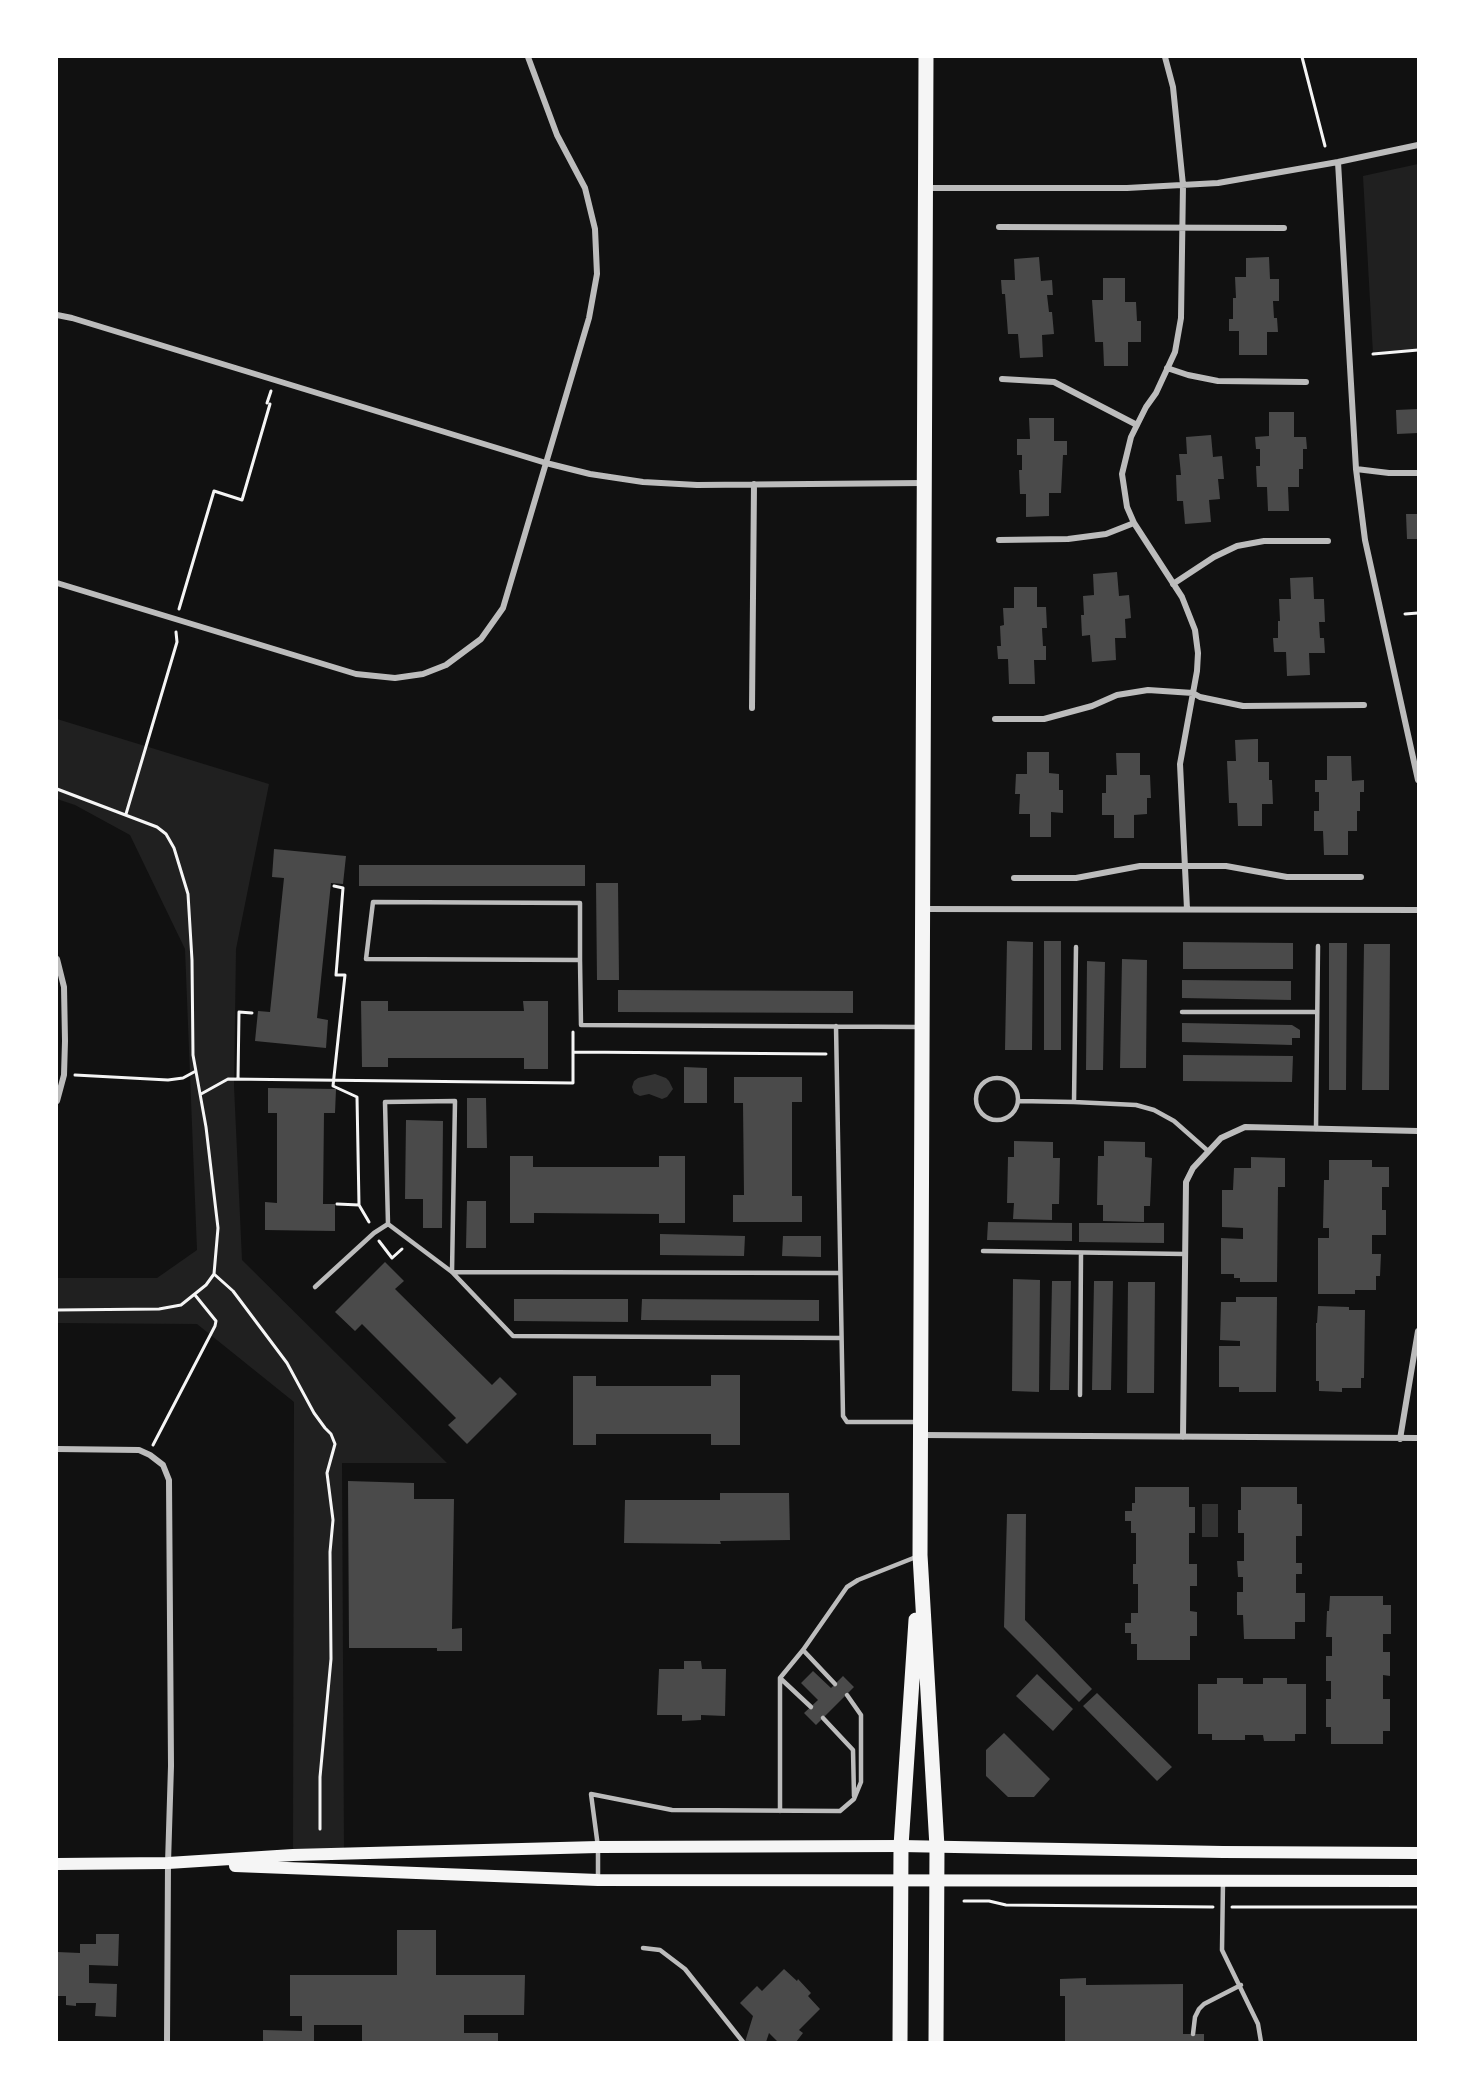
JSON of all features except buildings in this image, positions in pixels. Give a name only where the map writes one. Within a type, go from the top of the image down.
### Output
[{"type":"main road","points":[[900,2042],[901,1846],[920,1555],[926,57]]},
{"type":"main road","points":[[920,1555],[937,1847],[936,2042]]},
{"type":"main road","points":[[57,1864],[168,1863],[292,1856],[598,1847],[901,1846],[1418,1853]]},
{"type":"main road","points":[[168,1863],[598,1880],[1418,1881]]},
{"type":"street","points":[[57,583],[356,674],[395,678],[423,674],[447,665],[477,643],[503,609],[589,318],[597,274],[595,229],[585,188],[557,135],[528,57]]},
{"type":"street","points":[[1165,57],[1173,87],[1183,185],[1181,318],[1175,352],[1156,393],[1131,437],[1122,474],[1127,507],[1134,523],[1182,597],[1195,630],[1198,653],[1180,764],[1187,909]]},
{"type":"street","points":[[926,188],[1127,188],[1218,183],[1418,145]]},
{"type":"street","points":[[1338,162],[1356,469],[1365,540],[1418,780]]},
{"type":"street","points":[[999,227],[1284,228]]},
{"type":"street","points":[[57,315],[345,400],[546,463],[590,474],[643,482],[697,485],[925,483]]},
{"type":"street","points":[[1167,368],[1218,381],[1306,382]]},
{"type":"street","points":[[1002,379],[1054,382],[1137,425]]},
{"type":"street","points":[[1356,469],[1389,473],[1418,473]]},
{"type":"street","points":[[752,708],[754,484]]},
{"type":"street","points":[[999,540],[1068,539],[1106,534],[1134,523]]},
{"type":"street","points":[[1173,584],[1237,546],[1264,541],[1328,541]]},
{"type":"street","points":[[995,719],[1044,719],[1092,706],[1117,695],[1148,690],[1193,693],[1200,697],[1244,705],[1364,705]]},
{"type":"street","points":[[1014,878],[1076,878],[1140,866],[1226,866],[1287,877],[1361,877]]},
{"type":"street","points":[[923,909],[1418,910]]},
{"type":"street","points":[[57,959],[65,998],[64,1074],[57,1101]]},
{"type":"street","points":[[1182,1437],[1186,1182],[1193,1168],[1221,1138],[1245,1127],[1418,1131]]},
{"type":"street","points":[[1400,1438],[1418,1331]]},
{"type":"street","points":[[921,1428],[1182,1437],[1418,1438]]},
{"type":"street","points":[[57,1449],[139,1450],[148,1454],[162,1466],[169,1480],[171,1766],[167,2042]]},
{"type":"lane","points":[[580,960],[366,959],[373,902],[580,903],[581,1025],[922,1027]]},
{"type":"lane","points":[[1316,1129],[1318,946]]},
{"type":"lane","points":[[1074,1102],[1076,948]]},
{"type":"lane","points":[[1182,1012],[1317,1012]]},
{"type":"lane","points":[[836,1026],[843,1416],[847,1422],[921,1428]]},
{"type":"lane","points":[[990,1078],[999,1078],[1013,1085],[1018,1101],[1012,1114],[998,1120],[989,1119],[981,1114],[975,1098],[983,1083],[990,1078]]},
{"type":"lane","points":[[388,1224],[385,1102],[455,1101],[452,1272]]},
{"type":"lane","points":[[1018,1101],[1136,1105],[1154,1110],[1174,1121],[1208,1150]]},
{"type":"lane","points":[[388,1224],[452,1272],[513,1336],[841,1338]]},
{"type":"lane","points":[[315,1287],[374,1233],[388,1224]]},
{"type":"lane","points":[[983,1251],[1185,1254]]},
{"type":"lane","points":[[1080,1395],[1081,1253]]},
{"type":"lane","points":[[452,1272],[840,1273]]},
{"type":"lane","points":[[780,1811],[780,1678],[803,1650],[847,1587],[858,1580],[920,1555]]},
{"type":"lane","points":[[803,1650],[835,1684]]},
{"type":"lane","points":[[780,1678],[811,1707]]},
{"type":"lane","points":[[598,1880],[598,1847],[591,1794],[672,1810],[840,1811],[854,1799],[861,1782],[861,1714],[847,1695]]},
{"type":"lane","points":[[823,1718],[853,1750],[854,1799]]},
{"type":"lane","points":[[1223,1881],[1222,1950],[1258,2024],[1261,2042]]},
{"type":"lane","points":[[643,1948],[660,1950],[685,1969],[743,2042]]},
{"type":"lane","points":[[1193,2034],[1195,2017],[1199,2009],[1204,2004],[1241,1985]]},
{"type":"path","points":[[1302,57],[1325,146]]},
{"type":"path","points":[[1373,354],[1418,350]]},
{"type":"path","points":[[126,814],[177,642],[175,635],[177,619],[214,491],[243,500],[270,404]]},
{"type":"path","points":[[1405,614],[1418,613]]},
{"type":"path","points":[[57,789],[157,827],[166,834],[174,848],[188,894],[192,951],[192,1042],[218,1228],[214,1274],[195,1295],[181,1305],[159,1309],[57,1310]]},
{"type":"path","points":[[334,886],[343,888],[336,975],[345,975],[333,1086],[357,1097],[359,1205],[380,1243],[392,1258],[410,1240]]},
{"type":"path","points":[[238,1079],[239,1012],[252,1013]]},
{"type":"path","points":[[201,1094],[228,1079],[573,1083],[573,1024],[581,1025]]},
{"type":"path","points":[[573,1052],[837,1054]]},
{"type":"path","points":[[64,1074],[168,1080],[183,1078],[195,1072]]},
{"type":"path","points":[[337,1204],[359,1205]]},
{"type":"path","points":[[214,1274],[232,1292],[287,1364],[314,1413],[331,1434],[335,1444],[327,1473],[333,1520],[330,1552],[331,1659],[320,1777],[320,1830]]},
{"type":"path","points":[[148,1454],[215,1326],[216,1322],[195,1295]]},
{"type":"path","points":[[964,1900],[989,1900],[1006,1905],[1418,1908]]},
{"type":"shaded area","points":[[1418,164],[1418,350],[1373,354],[1363,176]]},
{"type":"shaded area","points":[[57,719],[269,784],[236,949],[234,1086],[242,1260],[447,1463],[342,1463],[344,1854],[293,1855],[294,1402],[197,1324],[57,1323],[57,1278],[157,1278],[197,1250],[185,949],[130,835],[75,805],[57,799]]},
{"type":"shaded area","points":[[655,1074],[669,1081],[673,1089],[667,1097],[662,1099],[649,1094],[640,1096],[634,1093],[632,1087],[634,1081]]},
{"type":"shaded area","points":[[1202,1504],[1218,1504],[1218,1537],[1202,1537]]}]
